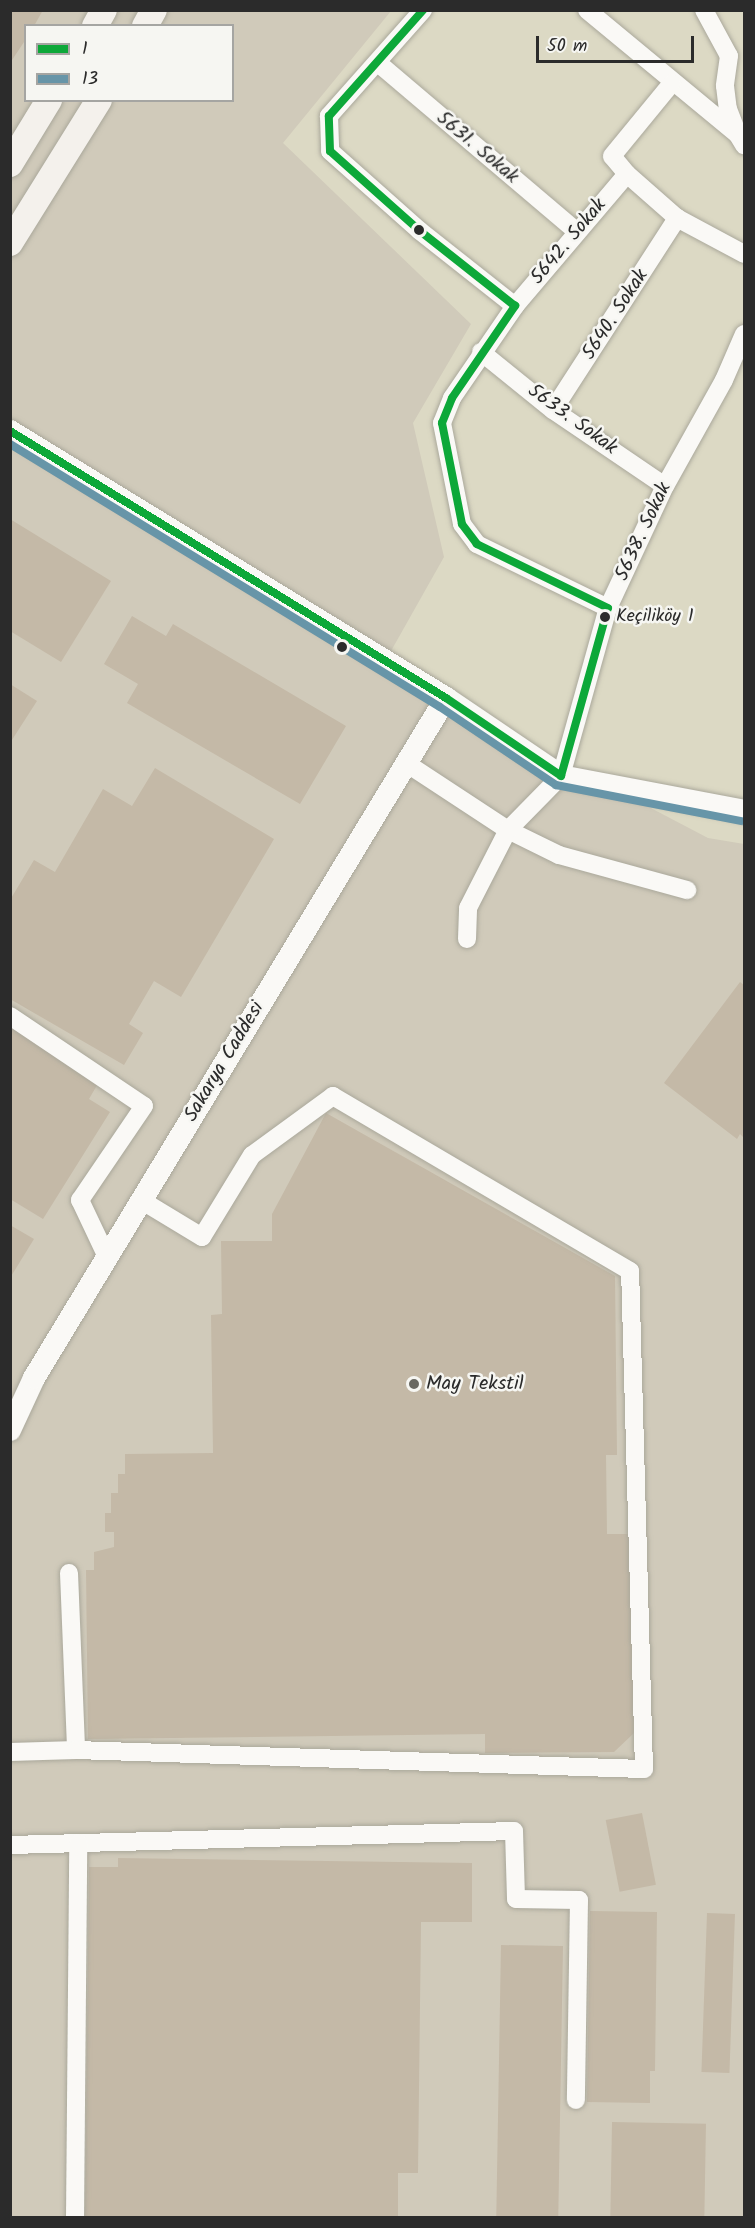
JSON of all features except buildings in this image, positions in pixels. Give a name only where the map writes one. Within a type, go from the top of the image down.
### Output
[{"type":"main road","points":[[96,24],[104,10]]},
{"type":"main road","points":[[146,24],[154,10]]},
{"type":"main road","points":[[10,164],[48,102]]},
{"type":"main road","points":[[10,243],[98,102]]},
{"type":"street","points":[[423,10],[329,116],[330,151],[420,231],[515,306]]},
{"type":"street","points":[[587,10],[741,140]]},
{"type":"street","points":[[704,10],[737,54],[725,86],[728,109],[741,140]]},
{"type":"street","name":"5631. Sokak","points":[[378,63],[577,232]]},
{"type":"street","points":[[672,83],[612,156],[627,174],[677,218],[744,254]]},
{"type":"street","name":"5642. Sokak","points":[[608,608],[477,544],[462,524],[442,423],[481,352],[515,306],[627,174]]},
{"type":"street","name":"5640. Sokak","points":[[554,410],[677,218]]},
{"type":"street","name":"5638. Sokak","points":[[561,776],[608,608],[665,486],[724,380],[744,334]]},
{"type":"street","name":"5633. Sokak","points":[[481,352],[554,410],[665,486]]},
{"type":"street","points":[[10,431],[446,698],[561,776],[744,811]]},
{"type":"street","name":"Sakarya Caddesi","points":[[10,1430],[34,1378],[446,698]]},
{"type":"street","points":[[406,763],[508,830],[559,855],[687,890]]},
{"type":"street","points":[[467,939],[468,908],[508,830],[561,776]]},
{"type":"street","points":[[10,1016],[144,1106],[80,1200],[107,1257]]},
{"type":"street","points":[[10,1752],[76,1750],[644,1769],[630,1271],[333,1096],[252,1155],[202,1237],[141,1200]]},
{"type":"street","points":[[69,1573],[76,1750]]},
{"type":"street","points":[[10,1845],[514,1831],[516,1899],[579,1900],[576,2100]]},
{"type":"street","points":[[75,2217],[78,1843]]},
{"type":"shaded area","points":[[11,11],[391,11],[283,143],[471,324],[413,423],[444,557],[382,667],[708,838],[744,844],[744,2217],[11,2218]]},
{"type":"transit line","name":"1","points":[[10,431],[446,698],[561,776],[608,608],[477,544],[462,524],[442,423],[452,398],[515,306],[420,231],[330,151],[329,116],[423,10]]},
{"type":"transit line","name":"13","points":[[10,444],[440,707],[556,785],[742,821]]},
{"type":"place","name":"Keçiliköy 1","points":[[605,617]]},
{"type":"place","name":"May Tekstil","points":[[414,1384]]}]
